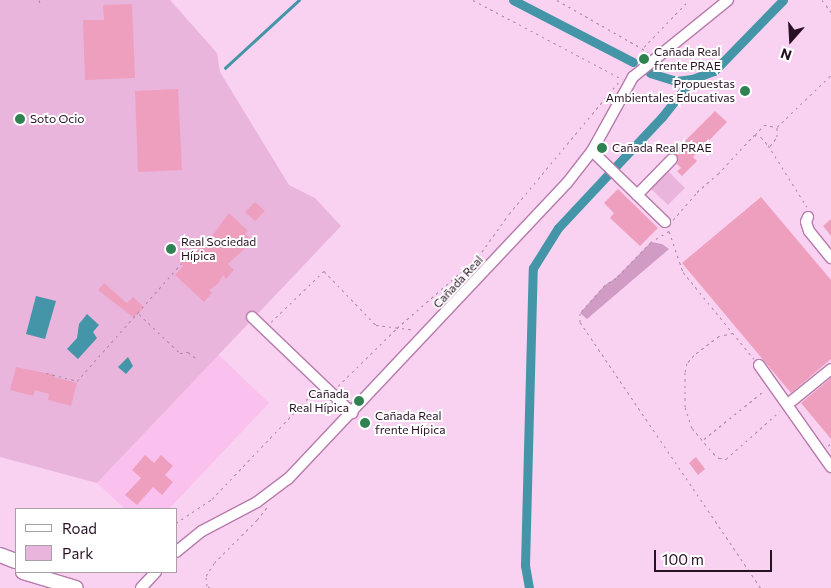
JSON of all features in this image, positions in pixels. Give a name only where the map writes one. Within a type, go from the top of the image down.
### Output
[{"type":"highway","points":[[0,555],[15,561]]},
{"type":"highway","points":[[0,565],[15,570]]},
{"type":"highway","points":[[27,573],[74,587]]},
{"type":"highway","points":[[41,573],[74,587]]},
{"type":"street","name":"Cañada Real","points":[[178,550],[202,531],[269,494],[288,479],[529,225],[592,152],[625,81],[728,0]]},
{"type":"street","points":[[592,152],[669,222]]},
{"type":"street","points":[[638,195],[672,159]]},
{"type":"street","points":[[808,217],[806,222],[809,231],[831,258]]},
{"type":"street","points":[[252,317],[352,413]]},
{"type":"street","points":[[759,365],[788,404],[826,447],[831,467]]},
{"type":"street","points":[[788,404],[831,369]]},
{"type":"street","points":[[143,586],[155,573]]},
{"type":"path","points":[[39,0],[41,6]]},
{"type":"path","points":[[331,392],[397,328],[478,257],[510,214],[625,81],[473,0]]},
{"type":"path","points":[[558,0],[644,48],[652,60]]},
{"type":"path","points":[[644,48],[689,0]]},
{"type":"path","points":[[822,0],[831,12]]},
{"type":"path","points":[[769,147],[777,137],[777,127],[831,75]]},
{"type":"path","points":[[669,222],[764,126],[777,127]]},
{"type":"path","points":[[754,135],[761,137],[769,147],[806,205],[808,217]]},
{"type":"path","points":[[759,365],[682,272],[669,231],[652,242],[616,278],[605,285],[580,314],[580,322],[761,588]]},
{"type":"path","points":[[46,373],[77,381],[181,264]]},
{"type":"path","points":[[264,329],[324,271],[376,325],[428,332]]},
{"type":"path","points":[[138,314],[180,353],[188,352],[197,359]]},
{"type":"path","points":[[733,333],[720,336],[694,355],[687,364],[684,372],[685,407],[692,428],[713,453],[719,458],[726,459],[788,404]]},
{"type":"path","points":[[178,523],[212,499],[322,384]]},
{"type":"path","points":[[703,440],[773,384]]},
{"type":"path","points":[[210,588],[207,586],[206,576],[214,562],[258,520],[267,507],[269,494]]},
{"type":"shaded area","points":[[651,242],[662,244],[669,249],[587,319],[580,313],[605,285],[616,278]]},
{"type":"shaded area","points":[[218,354],[269,403],[170,508],[124,508],[97,483]]},
{"type":"green space","name":"Real Sociedad Hípica","points":[[0,0],[170,0],[217,53],[220,72],[289,185],[315,198],[341,226],[97,483],[0,457]]},
{"type":"green space","points":[[668,171],[685,188],[668,205],[650,188]]},
{"type":"water","points":[[36,296],[56,301],[45,339],[26,334]]},
{"type":"water","points":[[87,314],[99,325],[93,332],[97,338],[78,359],[67,349],[77,338],[79,324]]},
{"type":"water","points":[[128,357],[133,366],[126,374],[118,367]]},
{"type":"building","points":[[132,4],[135,78],[85,80],[83,20],[104,20],[103,5]]},
{"type":"building","points":[[178,89],[182,170],[138,172],[135,91]]},
{"type":"building","points":[[715,111],[727,122],[693,157],[697,161],[682,176],[677,171],[681,168],[677,164],[678,157],[674,152]]},
{"type":"building","points":[[618,189],[658,228],[640,246],[610,218],[614,213],[604,203]]},
{"type":"building","points":[[761,197],[831,280],[831,359],[791,393],[682,263]]},
{"type":"building","points":[[255,202],[265,211],[255,221],[245,212]]},
{"type":"building","points":[[229,213],[248,231],[245,234],[253,241],[228,264],[234,270],[226,279],[223,275],[218,284],[209,290],[212,293],[204,302],[175,275],[183,266],[180,263],[194,248],[197,251],[206,244]]},
{"type":"building","points":[[831,219],[831,236],[823,226]]},
{"type":"building","points":[[104,283],[127,303],[133,297],[144,307],[134,318],[98,290]]},
{"type":"building","points":[[16,367],[55,375],[54,377],[77,383],[71,406],[48,400],[49,394],[35,390],[33,396],[10,390]]},
{"type":"building","points":[[831,378],[831,439],[801,403]]},
{"type":"building","points":[[145,455],[154,463],[161,455],[173,466],[165,475],[173,482],[162,495],[153,487],[137,505],[125,495],[141,478],[132,470]]},
{"type":"building","points":[[696,457],[705,469],[698,475],[689,463]]},
{"type":"waterway","points":[[225,68],[299,0]]},
{"type":"waterway","points":[[513,0],[633,62]]},
{"type":"waterway","points":[[650,73],[676,81],[692,79],[714,71],[783,0]]},
{"type":"waterway","points":[[529,588],[525,565],[533,268],[558,228],[662,117],[692,79]]},
{"type":"place","name":"Cañada Real frente PRAE","points":[[644,59]]},
{"type":"place","name":"Propuestas Ambientales Educativas","points":[[745,91]]},
{"type":"place","name":"Soto Ocio","points":[[20,119]]},
{"type":"place","name":"Cañada Real PRAE","points":[[602,148]]},
{"type":"place","name":"Real Sociedad Hípica","points":[[171,249]]},
{"type":"place","name":"Cañada Real Hípica","points":[[359,401]]},
{"type":"place","name":"Cañada Real frente Hípica","points":[[365,423]]}]
